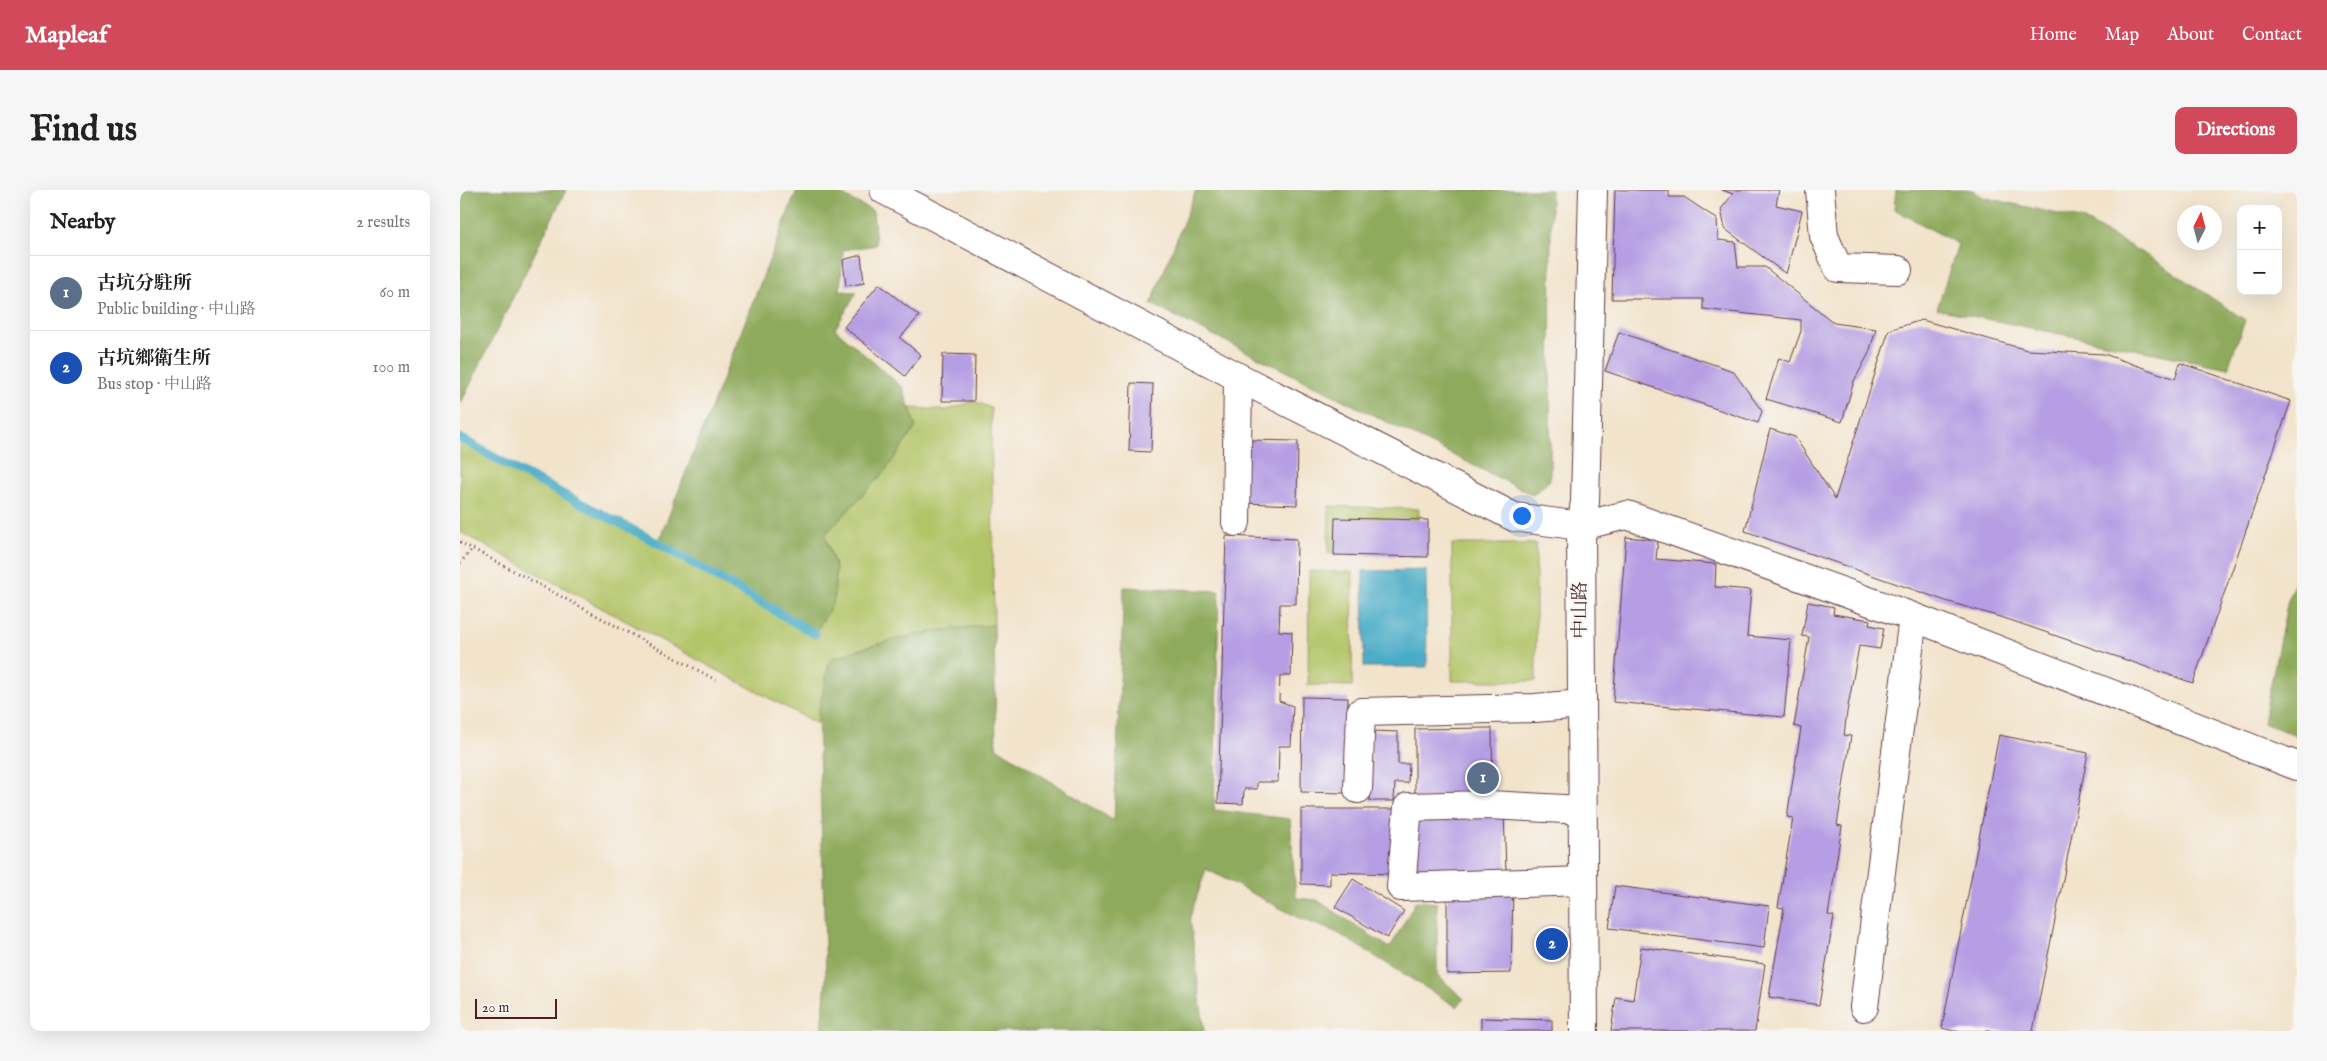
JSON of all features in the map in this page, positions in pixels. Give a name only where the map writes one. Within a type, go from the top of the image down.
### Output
[{"type":"street","points":[[884,190],[1238,377],[1514,517],[1580,526],[1627,515],[1913,617],[2297,766]]},
{"type":"street","name":"中山路","points":[[1584,1031],[1580,526],[1585,502],[1593,190]]},
{"type":"street","points":[[1820,190],[1824,236],[1838,268],[1898,270]]},
{"type":"street","points":[[1236,522],[1238,377]]},
{"type":"street","points":[[1864,1007],[1913,617]]},
{"type":"street","points":[[1358,789],[1361,712],[1535,708],[1582,704]]},
{"type":"street","points":[[1582,810],[1489,805],[1408,807],[1401,887],[1583,881]]},
{"type":"path","points":[[460,542],[716,680]]},
{"type":"path","points":[[460,563],[472,549]]},
{"type":"green space","points":[[460,190],[566,190],[460,405]]},
{"type":"green space","points":[[797,190],[833,190],[873,211],[876,245],[843,250],[840,291],[857,292],[835,329],[903,388],[916,427],[885,471],[825,535],[836,569],[834,601],[815,634],[658,543]]},
{"type":"green space","points":[[1196,190],[1551,190],[1550,480],[1533,495],[1151,304]]},
{"type":"green space","points":[[1896,190],[1973,190],[1983,197],[2084,220],[2153,259],[2245,320],[2228,368],[1937,309],[1958,244],[1894,209]]},
{"type":"green space","points":[[974,401],[991,408],[994,625],[951,629],[911,636],[831,659],[818,714],[819,725],[460,532],[460,438],[518,471],[658,543],[814,634],[836,569],[825,535],[916,427],[909,408],[948,410]]},
{"type":"green space","points":[[1329,506],[1419,509],[1418,555],[1328,553]]},
{"type":"green space","points":[[1452,544],[1536,544],[1536,681],[1452,681]]},
{"type":"green space","points":[[1309,571],[1353,572],[1352,686],[1308,685]]},
{"type":"green space","points":[[2297,576],[2297,736],[2263,723],[2288,600]]},
{"type":"green space","points":[[1124,587],[1219,591],[1214,810],[1290,819],[1296,898],[1317,900],[1390,948],[1416,901],[1437,903],[1437,975],[1464,999],[1457,1007],[1336,932],[1301,919],[1206,869],[1190,917],[1204,1031],[822,1031],[826,977],[818,714],[830,659],[911,636],[951,629],[994,625],[996,747],[1114,821]]},
{"type":"water","points":[[1426,570],[1427,667],[1364,667],[1363,571]]},
{"type":"building","points":[[1615,190],[1669,190],[1669,197],[1684,197],[1717,219],[1718,240],[1735,242],[1738,267],[1765,267],[1834,323],[1876,329],[1869,353],[1854,381],[1842,422],[1766,399],[1779,358],[1790,362],[1801,331],[1801,320],[1703,309],[1703,299],[1612,299]]},
{"type":"building","points":[[1722,190],[1779,190],[1776,205],[1802,211],[1786,274],[1725,229],[1721,209],[1733,194]]},
{"type":"building","points":[[861,255],[864,283],[846,286],[843,260]]},
{"type":"building","points":[[879,284],[919,316],[900,338],[921,355],[905,376],[844,327]]},
{"type":"building","points":[[1922,320],[2027,350],[2104,354],[2175,379],[2180,363],[2291,401],[2193,683],[2010,620],[1946,601],[1745,531],[1770,429],[1795,437],[1835,499],[1889,330]]},
{"type":"building","points":[[1619,332],[1733,371],[1762,411],[1758,423],[1605,371]]},
{"type":"building","points":[[943,354],[975,355],[974,401],[942,401]]},
{"type":"building","points":[[1131,383],[1153,384],[1151,452],[1129,451]]},
{"type":"building","points":[[1247,440],[1298,441],[1297,505],[1244,503]]},
{"type":"building","points":[[1335,518],[1428,520],[1428,557],[1334,555]]},
{"type":"building","points":[[1226,536],[1297,539],[1296,604],[1280,604],[1279,631],[1292,632],[1291,676],[1280,676],[1279,701],[1293,706],[1291,746],[1279,746],[1278,782],[1257,782],[1257,789],[1244,789],[1243,804],[1218,803]]},
{"type":"building","points":[[1626,537],[1658,540],[1656,559],[1716,564],[1715,587],[1751,590],[1747,636],[1791,640],[1784,717],[1613,702]]},
{"type":"building","points":[[1808,602],[1834,607],[1833,614],[1870,620],[1869,625],[1884,628],[1880,649],[1859,646],[1847,712],[1844,735],[1851,736],[1837,825],[1842,826],[1828,915],[1834,916],[1819,1005],[1769,997],[1784,908],[1778,907],[1793,818],[1787,817],[1801,728],[1794,726],[1809,637],[1802,636]]},
{"type":"building","points":[[1302,697],[1348,698],[1345,793],[1301,792]]},
{"type":"building","points":[[1492,728],[1493,800],[1415,800],[1415,729]]},
{"type":"building","points":[[1372,731],[1398,732],[1398,764],[1409,764],[1408,783],[1395,783],[1394,801],[1370,801]]},
{"type":"building","points":[[1999,735],[2088,753],[2033,1031],[1954,1031],[1942,1028]]},
{"type":"building","points":[[1301,809],[1397,809],[1393,874],[1330,872],[1330,885],[1301,884]]},
{"type":"building","points":[[1504,811],[1506,871],[1412,874],[1411,813]]},
{"type":"building","points":[[1353,879],[1404,911],[1387,938],[1335,907]]},
{"type":"building","points":[[1615,886],[1769,906],[1764,948],[1609,928]]},
{"type":"building","points":[[1513,889],[1511,973],[1447,974],[1447,890]]},
{"type":"building","points":[[1641,947],[1765,964],[1755,1031],[1611,1031],[1616,997],[1633,1000]]},
{"type":"building","points":[[1481,1018],[1552,1020],[1552,1031],[1481,1031]]},
{"type":"waterway","points":[[460,438],[518,471],[658,543],[815,634]]},
{"type":"place","name":"古坑分駐所","points":[[1483,778]]},
{"type":"place","name":"古坑鄉衛生所","points":[[1552,944]]}]
